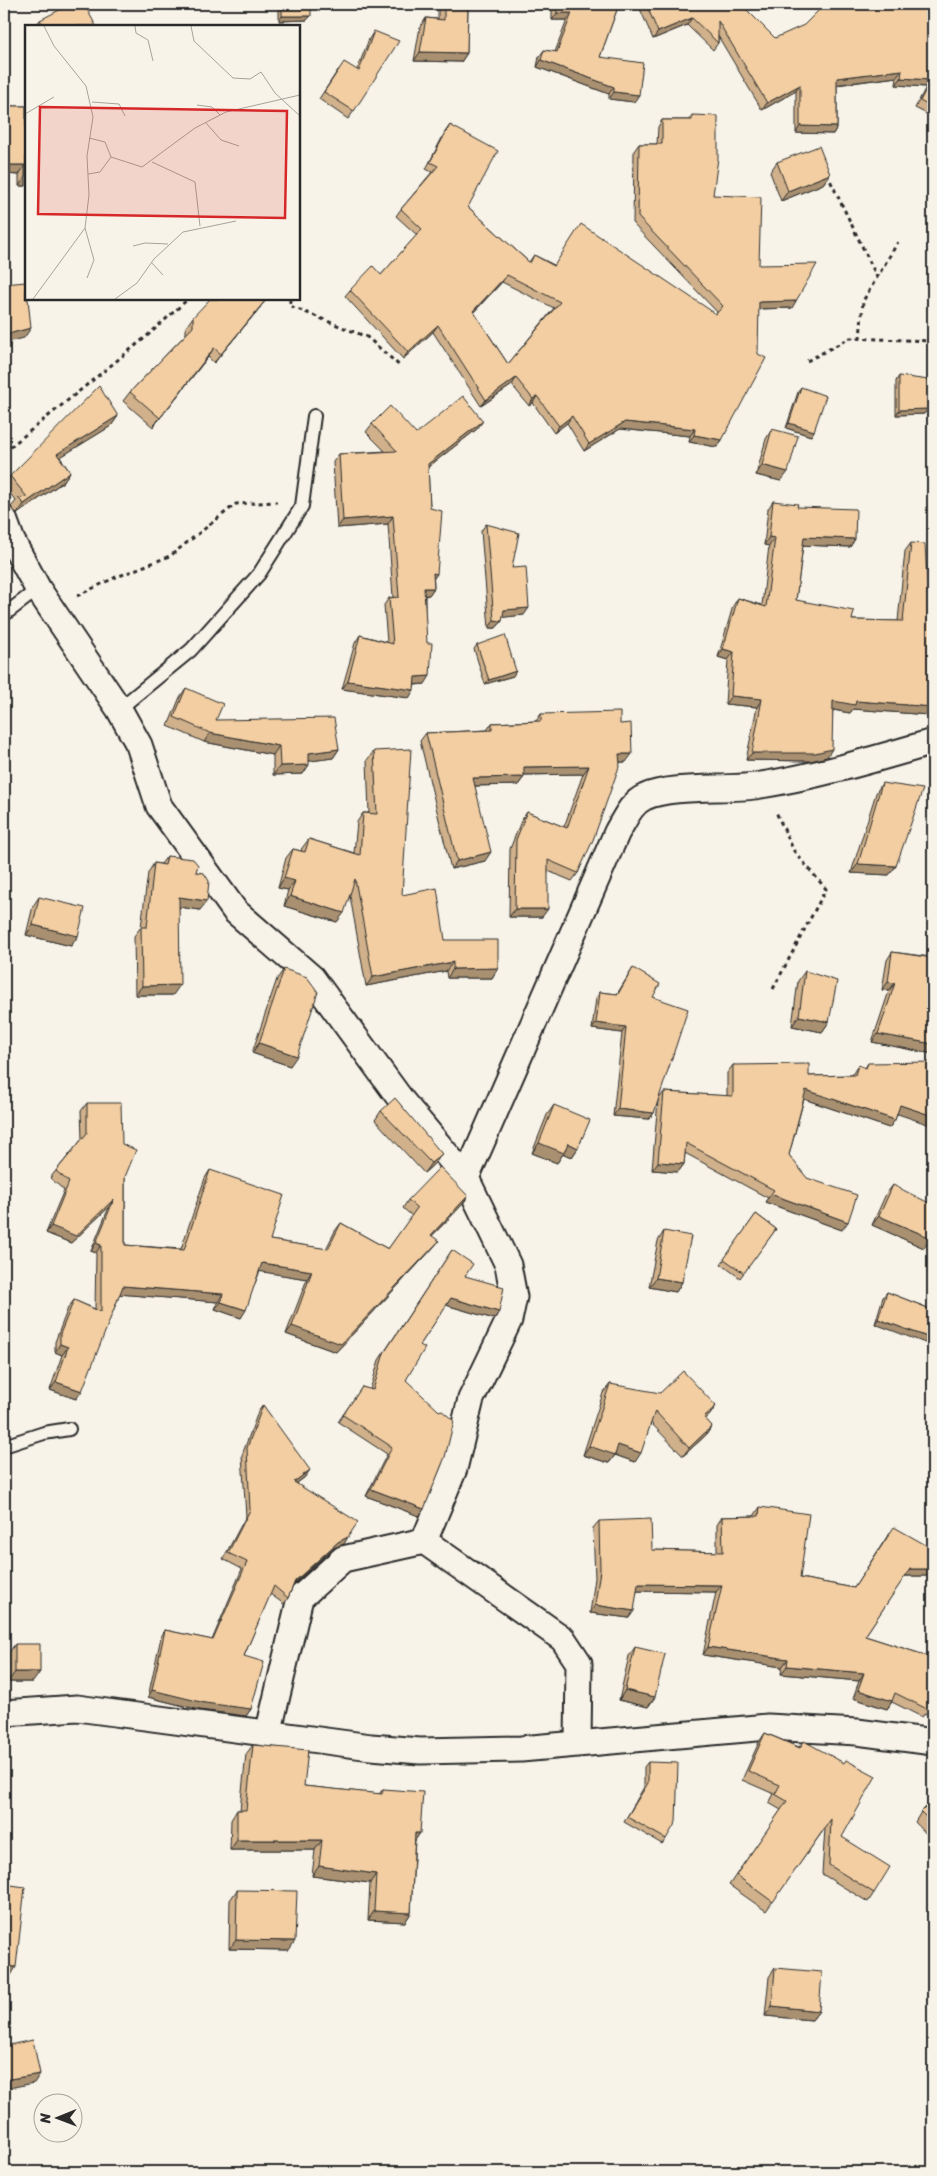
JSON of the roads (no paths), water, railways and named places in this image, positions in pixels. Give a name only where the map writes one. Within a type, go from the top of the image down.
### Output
[{"type":"street","points":[[4,519],[12,541],[45,599],[119,708],[139,745],[159,806],[235,911],[312,978],[402,1101],[466,1178],[508,1265],[514,1297],[509,1320],[470,1398],[454,1469],[424,1541]]},
{"type":"street","points":[[466,1178],[617,832],[635,803],[646,796],[666,792],[762,784],[870,760],[933,742]]},
{"type":"street","points":[[268,1734],[300,1598],[343,1559],[424,1541],[563,1639],[579,1663],[578,1743]]},
{"type":"street","points":[[4,1713],[77,1708],[371,1747],[420,1751],[521,1749],[768,1727],[857,1732],[933,1742]]},
{"type":"lane","points":[[119,708],[191,650],[259,574],[302,506],[314,416]]},
{"type":"lane","points":[[4,615],[45,599]]},
{"type":"lane","points":[[4,1446],[44,1433],[69,1429]]}]
